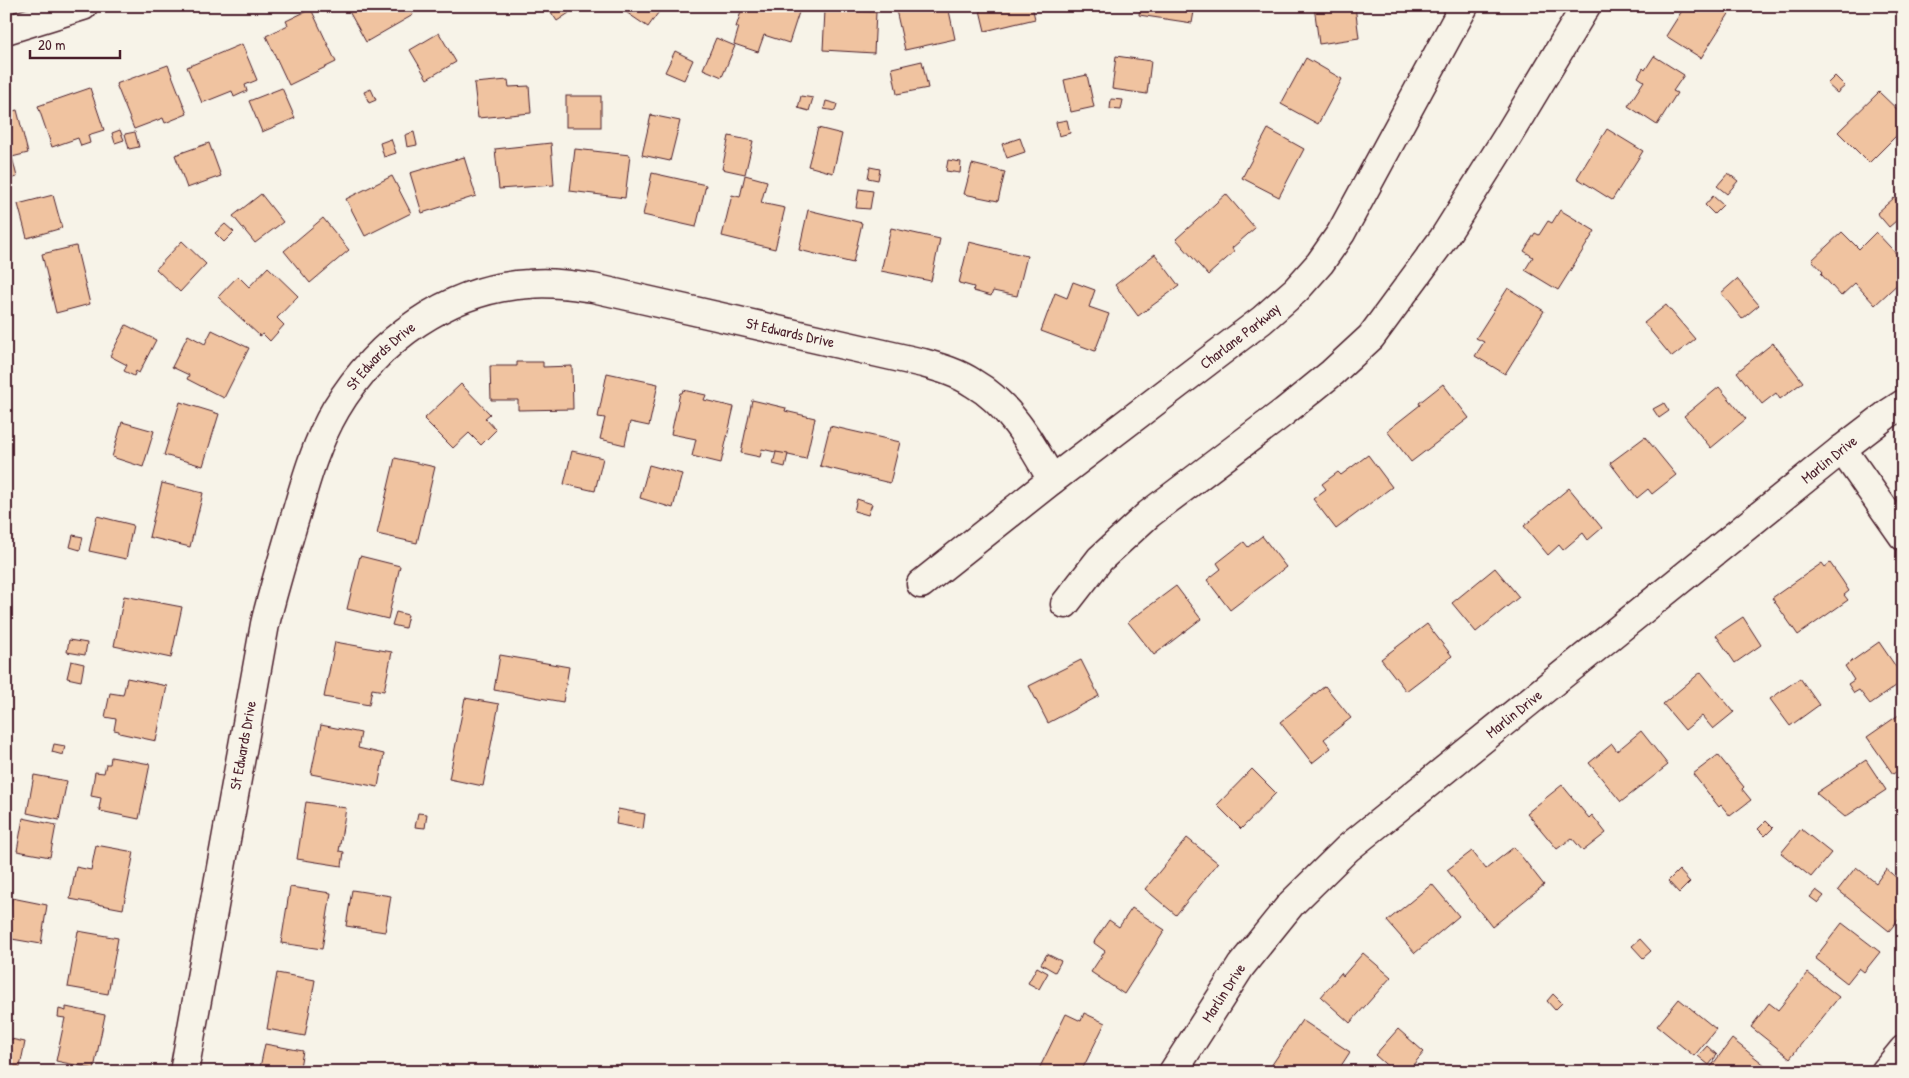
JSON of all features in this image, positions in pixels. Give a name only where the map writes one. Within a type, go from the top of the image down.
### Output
[{"type":"street","points":[[6,30],[83,6]]},
{"type":"street","name":"Charlane Parkway","points":[[921,584],[1052,480],[1262,320],[1296,290],[1320,263],[1341,232],[1464,6]]},
{"type":"street","points":[[1066,604],[1100,559],[1148,514],[1284,412],[1332,373],[1371,337],[1443,239],[1586,6]]},
{"type":"street","name":"St Edwards Drive","points":[[184,1072],[265,624],[273,589],[305,482],[323,435],[335,410],[351,386],[369,363],[390,343],[416,323],[447,306],[478,293],[507,286],[558,283],[593,288],[923,363],[951,371],[974,383],[994,398],[1011,416],[1040,458],[1052,480]]},
{"type":"street","name":"Marlin Drive","points":[[1173,1072],[1241,966],[1292,904],[1348,848],[1842,449],[1889,412],[1903,404]]},
{"type":"street","points":[[1842,449],[1903,536]]},
{"type":"street","points":[[1885,1072],[1903,1050]]},
{"type":"building","points":[[346,6],[408,6],[413,15],[366,42]]},
{"type":"building","points":[[547,6],[565,6],[569,13],[557,21]]},
{"type":"building","points":[[617,6],[663,6],[648,27]]},
{"type":"building","points":[[743,6],[801,6],[789,43],[764,35],[758,52],[734,44],[739,27],[736,27]]},
{"type":"building","points":[[915,6],[948,6],[955,39],[905,50],[896,10]]},
{"type":"building","points":[[979,6],[1032,6],[1035,19],[985,31]]},
{"type":"building","points":[[1140,6],[1195,6],[1192,23],[1139,15]]},
{"type":"building","points":[[1243,6],[1273,6],[1272,10]]},
{"type":"building","points":[[1314,6],[1355,6],[1359,38],[1319,44]]},
{"type":"building","points":[[1685,6],[1728,6],[1732,9],[1701,58],[1666,36]]},
{"type":"building","points":[[311,9],[336,62],[289,85],[266,36],[288,25],[286,21]]},
{"type":"building","points":[[825,10],[876,12],[874,53],[823,50]]},
{"type":"building","points":[[439,33],[456,62],[427,79],[410,50]]},
{"type":"building","points":[[716,38],[735,46],[722,77],[703,69]]},
{"type":"building","points":[[242,44],[257,80],[245,85],[247,91],[234,97],[232,91],[202,103],[187,67]]},
{"type":"building","points":[[675,51],[693,60],[684,80],[665,72]]},
{"type":"building","points":[[1116,56],[1151,61],[1147,94],[1112,89]]},
{"type":"building","points":[[1654,56],[1684,75],[1673,91],[1677,93],[1657,125],[1628,106],[1644,81],[1638,77]]},
{"type":"building","points":[[1306,58],[1342,79],[1318,124],[1281,104]]},
{"type":"building","points":[[922,61],[928,88],[897,94],[892,68]]},
{"type":"building","points":[[168,65],[187,114],[165,123],[163,118],[134,129],[116,84]]},
{"type":"building","points":[[1087,75],[1094,107],[1071,112],[1064,80]]},
{"type":"building","points":[[1835,76],[1845,86],[1837,93],[1827,84]]},
{"type":"building","points":[[508,80],[509,87],[529,86],[531,113],[478,118],[474,83]]},
{"type":"building","points":[[90,88],[104,130],[88,135],[90,143],[81,146],[78,138],[52,147],[38,106]]},
{"type":"building","points":[[282,88],[295,118],[262,132],[249,101]]},
{"type":"building","points":[[371,89],[376,100],[369,103],[364,92]]},
{"type":"building","points":[[1879,92],[1903,115],[1903,129],[1869,163],[1838,132]]},
{"type":"building","points":[[566,96],[601,96],[601,127],[566,127]]},
{"type":"building","points":[[801,96],[813,98],[809,111],[798,108]]},
{"type":"building","points":[[1111,99],[1123,100],[1121,110],[1110,109]]},
{"type":"building","points":[[826,101],[837,104],[835,111],[824,109]]},
{"type":"building","points":[[17,110],[28,153],[12,157],[17,177],[6,180],[6,113]]},
{"type":"building","points":[[651,115],[680,121],[670,161],[642,155]]},
{"type":"building","points":[[1067,120],[1070,133],[1059,136],[1056,122]]},
{"type":"building","points":[[818,128],[842,134],[833,173],[808,166]]},
{"type":"building","points":[[1268,129],[1304,149],[1279,197],[1242,178]]},
{"type":"building","points":[[1607,129],[1643,151],[1612,200],[1577,178]]},
{"type":"building","points":[[120,130],[124,140],[115,143],[112,133]]},
{"type":"building","points":[[135,132],[139,147],[129,149],[125,134]]},
{"type":"building","points":[[414,132],[417,145],[407,147],[405,135]]},
{"type":"building","points":[[729,136],[753,141],[745,174],[722,169]]},
{"type":"building","points":[[1020,138],[1025,152],[1007,158],[1002,144]]},
{"type":"building","points":[[391,139],[396,153],[384,157],[380,143]]},
{"type":"building","points":[[209,143],[221,176],[187,188],[175,155]]},
{"type":"building","points":[[551,143],[554,185],[499,189],[495,149]]},
{"type":"building","points":[[575,149],[630,155],[625,198],[570,191]]},
{"type":"building","points":[[464,157],[476,196],[422,213],[410,173]]},
{"type":"building","points":[[948,160],[961,162],[960,173],[946,171]]},
{"type":"building","points":[[972,164],[1005,172],[998,201],[964,194]]},
{"type":"building","points":[[870,167],[880,169],[878,180],[868,178]]},
{"type":"building","points":[[652,173],[706,185],[696,227],[643,215]]},
{"type":"building","points":[[1728,173],[1738,181],[1727,194],[1717,186]]},
{"type":"building","points":[[745,175],[767,181],[761,203],[785,208],[775,249],[722,236],[732,195],[740,197]]},
{"type":"building","points":[[392,176],[411,213],[365,236],[346,199]]},
{"type":"building","points":[[859,189],[873,191],[870,209],[856,208]]},
{"type":"building","points":[[261,194],[283,222],[255,243],[233,216]]},
{"type":"building","points":[[1226,194],[1255,228],[1232,248],[1234,252],[1208,275],[1176,239]]},
{"type":"building","points":[[53,195],[62,228],[27,238],[18,204]]},
{"type":"building","points":[[1713,196],[1723,205],[1714,214],[1705,205]]},
{"type":"building","points":[[1894,198],[1903,208],[1903,215],[1889,227],[1877,213]]},
{"type":"building","points":[[808,210],[862,223],[853,263],[799,250]]},
{"type":"building","points":[[1560,210],[1595,231],[1558,290],[1525,270],[1533,257],[1524,251],[1535,233],[1539,235],[1548,221],[1552,223]]},
{"type":"building","points":[[323,218],[349,250],[310,283],[284,251]]},
{"type":"building","points":[[225,224],[234,232],[224,242],[215,233]]},
{"type":"building","points":[[891,228],[940,239],[931,281],[881,271]]},
{"type":"building","points":[[1842,232],[1859,249],[1876,232],[1903,261],[1903,279],[1875,305],[1855,283],[1841,296],[1821,274],[1823,272],[1812,260]]},
{"type":"building","points":[[182,241],[206,264],[180,292],[156,269]]},
{"type":"building","points":[[969,242],[1027,256],[1017,296],[993,291],[991,296],[973,291],[974,287],[959,283]]},
{"type":"building","points":[[76,246],[90,304],[56,313],[42,254]]},
{"type":"building","points":[[1155,254],[1179,286],[1138,316],[1115,285]]},
{"type":"building","points":[[268,267],[298,296],[277,318],[284,325],[270,341],[263,334],[260,336],[218,297],[238,276],[249,287]]},
{"type":"building","points":[[1737,279],[1759,305],[1742,319],[1721,293]]},
{"type":"building","points":[[1073,282],[1095,290],[1089,307],[1109,314],[1095,351],[1041,331],[1055,293],[1067,298]]},
{"type":"building","points":[[1508,288],[1544,311],[1505,374],[1475,356],[1484,342],[1476,338]]},
{"type":"building","points":[[1666,305],[1695,339],[1672,357],[1644,323]]},
{"type":"building","points":[[126,325],[156,340],[139,373],[136,371],[134,376],[124,371],[127,365],[110,356]]},
{"type":"building","points":[[212,330],[249,348],[224,398],[187,379],[189,375],[172,367],[188,335],[205,344]]},
{"type":"building","points":[[1773,343],[1803,382],[1780,399],[1776,393],[1762,404],[1737,372]]},
{"type":"building","points":[[517,362],[543,362],[543,367],[572,366],[573,409],[518,410],[518,400],[491,400],[490,366],[517,366]]},
{"type":"building","points":[[607,373],[658,384],[649,426],[630,422],[625,445],[600,439],[605,418],[598,417]]},
{"type":"building","points":[[461,384],[490,414],[485,418],[496,430],[481,445],[469,433],[453,448],[424,419]]},
{"type":"building","points":[[1443,384],[1469,418],[1411,462],[1387,431]]},
{"type":"building","points":[[1719,387],[1746,419],[1711,448],[1684,416]]},
{"type":"building","points":[[683,390],[706,395],[704,400],[734,407],[721,463],[692,456],[696,439],[671,434],[680,393]]},
{"type":"building","points":[[752,400],[786,408],[785,411],[815,418],[806,459],[762,449],[760,457],[741,453]]},
{"type":"building","points":[[180,402],[219,414],[203,466],[164,455]]},
{"type":"building","points":[[1664,403],[1669,411],[1659,418],[1653,409]]},
{"type":"building","points":[[122,422],[154,431],[143,467],[112,457]]},
{"type":"building","points":[[830,426],[900,442],[890,483],[820,466]]},
{"type":"building","points":[[1645,437],[1676,475],[1652,494],[1648,489],[1637,498],[1610,463]]},
{"type":"building","points":[[572,451],[603,458],[595,491],[564,484]]},
{"type":"building","points":[[776,452],[788,454],[785,467],[773,464]]},
{"type":"building","points":[[1368,455],[1392,487],[1336,529],[1313,499],[1326,489],[1322,484],[1338,472],[1341,475]]},
{"type":"building","points":[[395,458],[435,467],[417,543],[377,534]]},
{"type":"building","points":[[649,465],[682,474],[673,508],[640,498]]},
{"type":"building","points":[[162,483],[203,493],[190,547],[149,537]]},
{"type":"building","points":[[1569,488],[1602,528],[1588,540],[1583,533],[1563,550],[1559,545],[1548,555],[1524,526]]},
{"type":"building","points":[[857,499],[872,504],[868,515],[854,511]]},
{"type":"building","points":[[97,516],[133,525],[126,559],[89,551]]},
{"type":"building","points":[[73,535],[83,537],[80,550],[70,547]]},
{"type":"building","points":[[1262,536],[1286,567],[1230,610],[1207,580],[1221,569],[1217,563],[1244,542],[1248,547]]},
{"type":"building","points":[[360,556],[400,566],[388,619],[347,609]]},
{"type":"building","points":[[1822,563],[1825,567],[1830,563],[1842,580],[1849,591],[1844,595],[1848,600],[1798,635],[1772,598]]},
{"type":"building","points":[[1495,568],[1519,597],[1476,632],[1452,603]]},
{"type":"building","points":[[1176,586],[1201,619],[1154,655],[1128,622]]},
{"type":"building","points":[[124,596],[182,607],[171,658],[114,646]]},
{"type":"building","points":[[396,612],[408,615],[405,628],[392,625]]},
{"type":"building","points":[[1743,617],[1761,645],[1735,663],[1716,635]]},
{"type":"building","points":[[1427,624],[1452,656],[1406,691],[1381,659]]},
{"type":"building","points":[[69,640],[87,643],[85,655],[67,652]]},
{"type":"building","points":[[335,642],[392,652],[384,691],[372,689],[369,705],[324,697]]},
{"type":"building","points":[[1879,642],[1903,677],[1903,681],[1870,704],[1859,690],[1854,693],[1848,684],[1854,680],[1845,666]]},
{"type":"building","points":[[500,655],[569,667],[563,702],[494,690]]},
{"type":"building","points":[[1081,660],[1099,696],[1048,723],[1029,686]]},
{"type":"building","points":[[71,661],[84,664],[81,681],[67,678]]},
{"type":"building","points":[[1701,672],[1734,712],[1713,729],[1702,716],[1685,730],[1663,704]]},
{"type":"building","points":[[127,678],[167,686],[156,741],[119,733],[119,731],[114,730],[116,719],[105,717],[110,693],[123,695]]},
{"type":"building","points":[[1800,678],[1819,705],[1790,726],[1770,699]]},
{"type":"building","points":[[1325,686],[1351,718],[1324,739],[1331,748],[1312,763],[1280,722]]},
{"type":"building","points":[[465,698],[499,704],[483,786],[449,779]]},
{"type":"building","points":[[1903,712],[1903,767],[1893,774],[1867,737]]},
{"type":"building","points":[[321,725],[361,733],[358,748],[384,754],[378,787],[311,774]]},
{"type":"building","points":[[1641,731],[1668,765],[1621,802],[1589,763],[1612,744],[1617,751]]},
{"type":"building","points":[[54,744],[65,746],[63,755],[52,752]]},
{"type":"building","points":[[1718,755],[1744,787],[1742,789],[1751,800],[1730,816],[1721,805],[1719,807],[1693,774]]},
{"type":"building","points":[[111,757],[150,764],[139,819],[100,811],[101,798],[91,796],[95,772],[104,773],[106,764],[110,764]]},
{"type":"building","points":[[1866,760],[1886,790],[1845,817],[1816,793]]},
{"type":"building","points":[[1252,769],[1276,793],[1241,829],[1217,805]]},
{"type":"building","points":[[34,775],[67,781],[59,820],[27,813]]},
{"type":"building","points":[[1562,785],[1589,818],[1592,815],[1606,833],[1583,851],[1572,838],[1557,849],[1527,813]]},
{"type":"building","points":[[306,802],[346,808],[339,851],[344,852],[342,866],[297,859]]},
{"type":"building","points":[[618,809],[645,814],[643,829],[616,824]]},
{"type":"building","points":[[418,813],[427,814],[425,828],[415,827]]},
{"type":"building","points":[[23,818],[56,825],[50,857],[17,851]]},
{"type":"building","points":[[1766,821],[1773,828],[1765,836],[1758,829]]},
{"type":"building","points":[[1801,829],[1831,853],[1811,877],[1781,853]]},
{"type":"building","points":[[1187,838],[1218,863],[1176,915],[1145,889]]},
{"type":"building","points":[[96,845],[134,852],[123,909],[70,899],[76,867],[91,870]]},
{"type":"building","points":[[1514,847],[1544,885],[1492,927],[1447,870],[1472,851],[1486,869]]},
{"type":"building","points":[[1856,867],[1876,883],[1886,869],[1903,883],[1903,914],[1889,931],[1838,890]]},
{"type":"building","points":[[1679,870],[1690,882],[1679,893],[1668,881]]},
{"type":"building","points":[[1432,884],[1459,916],[1415,953],[1387,921]]},
{"type":"building","points":[[290,887],[331,893],[322,949],[281,943]]},
{"type":"building","points":[[352,890],[391,896],[385,932],[346,926]]},
{"type":"building","points":[[1816,890],[1824,896],[1818,903],[1810,897]]},
{"type":"building","points":[[12,898],[47,905],[41,944],[6,938]]},
{"type":"building","points":[[1132,908],[1165,930],[1124,994],[1091,972],[1105,951],[1094,943],[1095,940],[1109,920],[1119,927]]},
{"type":"building","points":[[1842,923],[1880,952],[1864,972],[1859,968],[1847,983],[1815,958]]},
{"type":"building","points":[[78,931],[118,938],[108,994],[68,987]]},
{"type":"building","points":[[1640,939],[1651,951],[1643,958],[1632,946]]},
{"type":"building","points":[[1363,953],[1391,977],[1350,1023],[1321,997],[1341,973],[1343,976]]},
{"type":"building","points":[[1047,954],[1061,961],[1055,972],[1041,964]]},
{"type":"building","points":[[1037,967],[1048,973],[1039,989],[1028,983]]},
{"type":"building","points":[[277,973],[315,980],[305,1036],[267,1029]]},
{"type":"building","points":[[1808,973],[1839,997],[1790,1058],[1751,1027],[1769,1003],[1778,1010]]},
{"type":"building","points":[[1553,994],[1562,1003],[1555,1010],[1547,1001]]},
{"type":"building","points":[[1679,999],[1716,1029],[1694,1056],[1657,1026]]},
{"type":"building","points":[[66,1007],[105,1015],[94,1069],[56,1061],[65,1018],[58,1017],[59,1009],[66,1011]]},
{"type":"building","points":[[1084,1013],[1105,1023],[1081,1072],[1045,1072],[1039,1069],[1066,1014],[1081,1021]]},
{"type":"building","points":[[1302,1020],[1350,1052],[1337,1072],[1267,1072]]},
{"type":"building","points":[[1398,1029],[1424,1052],[1407,1072],[1394,1072],[1375,1055]]},
{"type":"building","points":[[6,1038],[25,1042],[19,1072],[6,1072]]},
{"type":"building","points":[[1732,1039],[1771,1070],[1773,1072],[1707,1072]]},
{"type":"building","points":[[265,1044],[303,1051],[299,1072],[259,1072]]},
{"type":"building","points":[[1707,1046],[1717,1055],[1709,1065],[1698,1056]]}]
